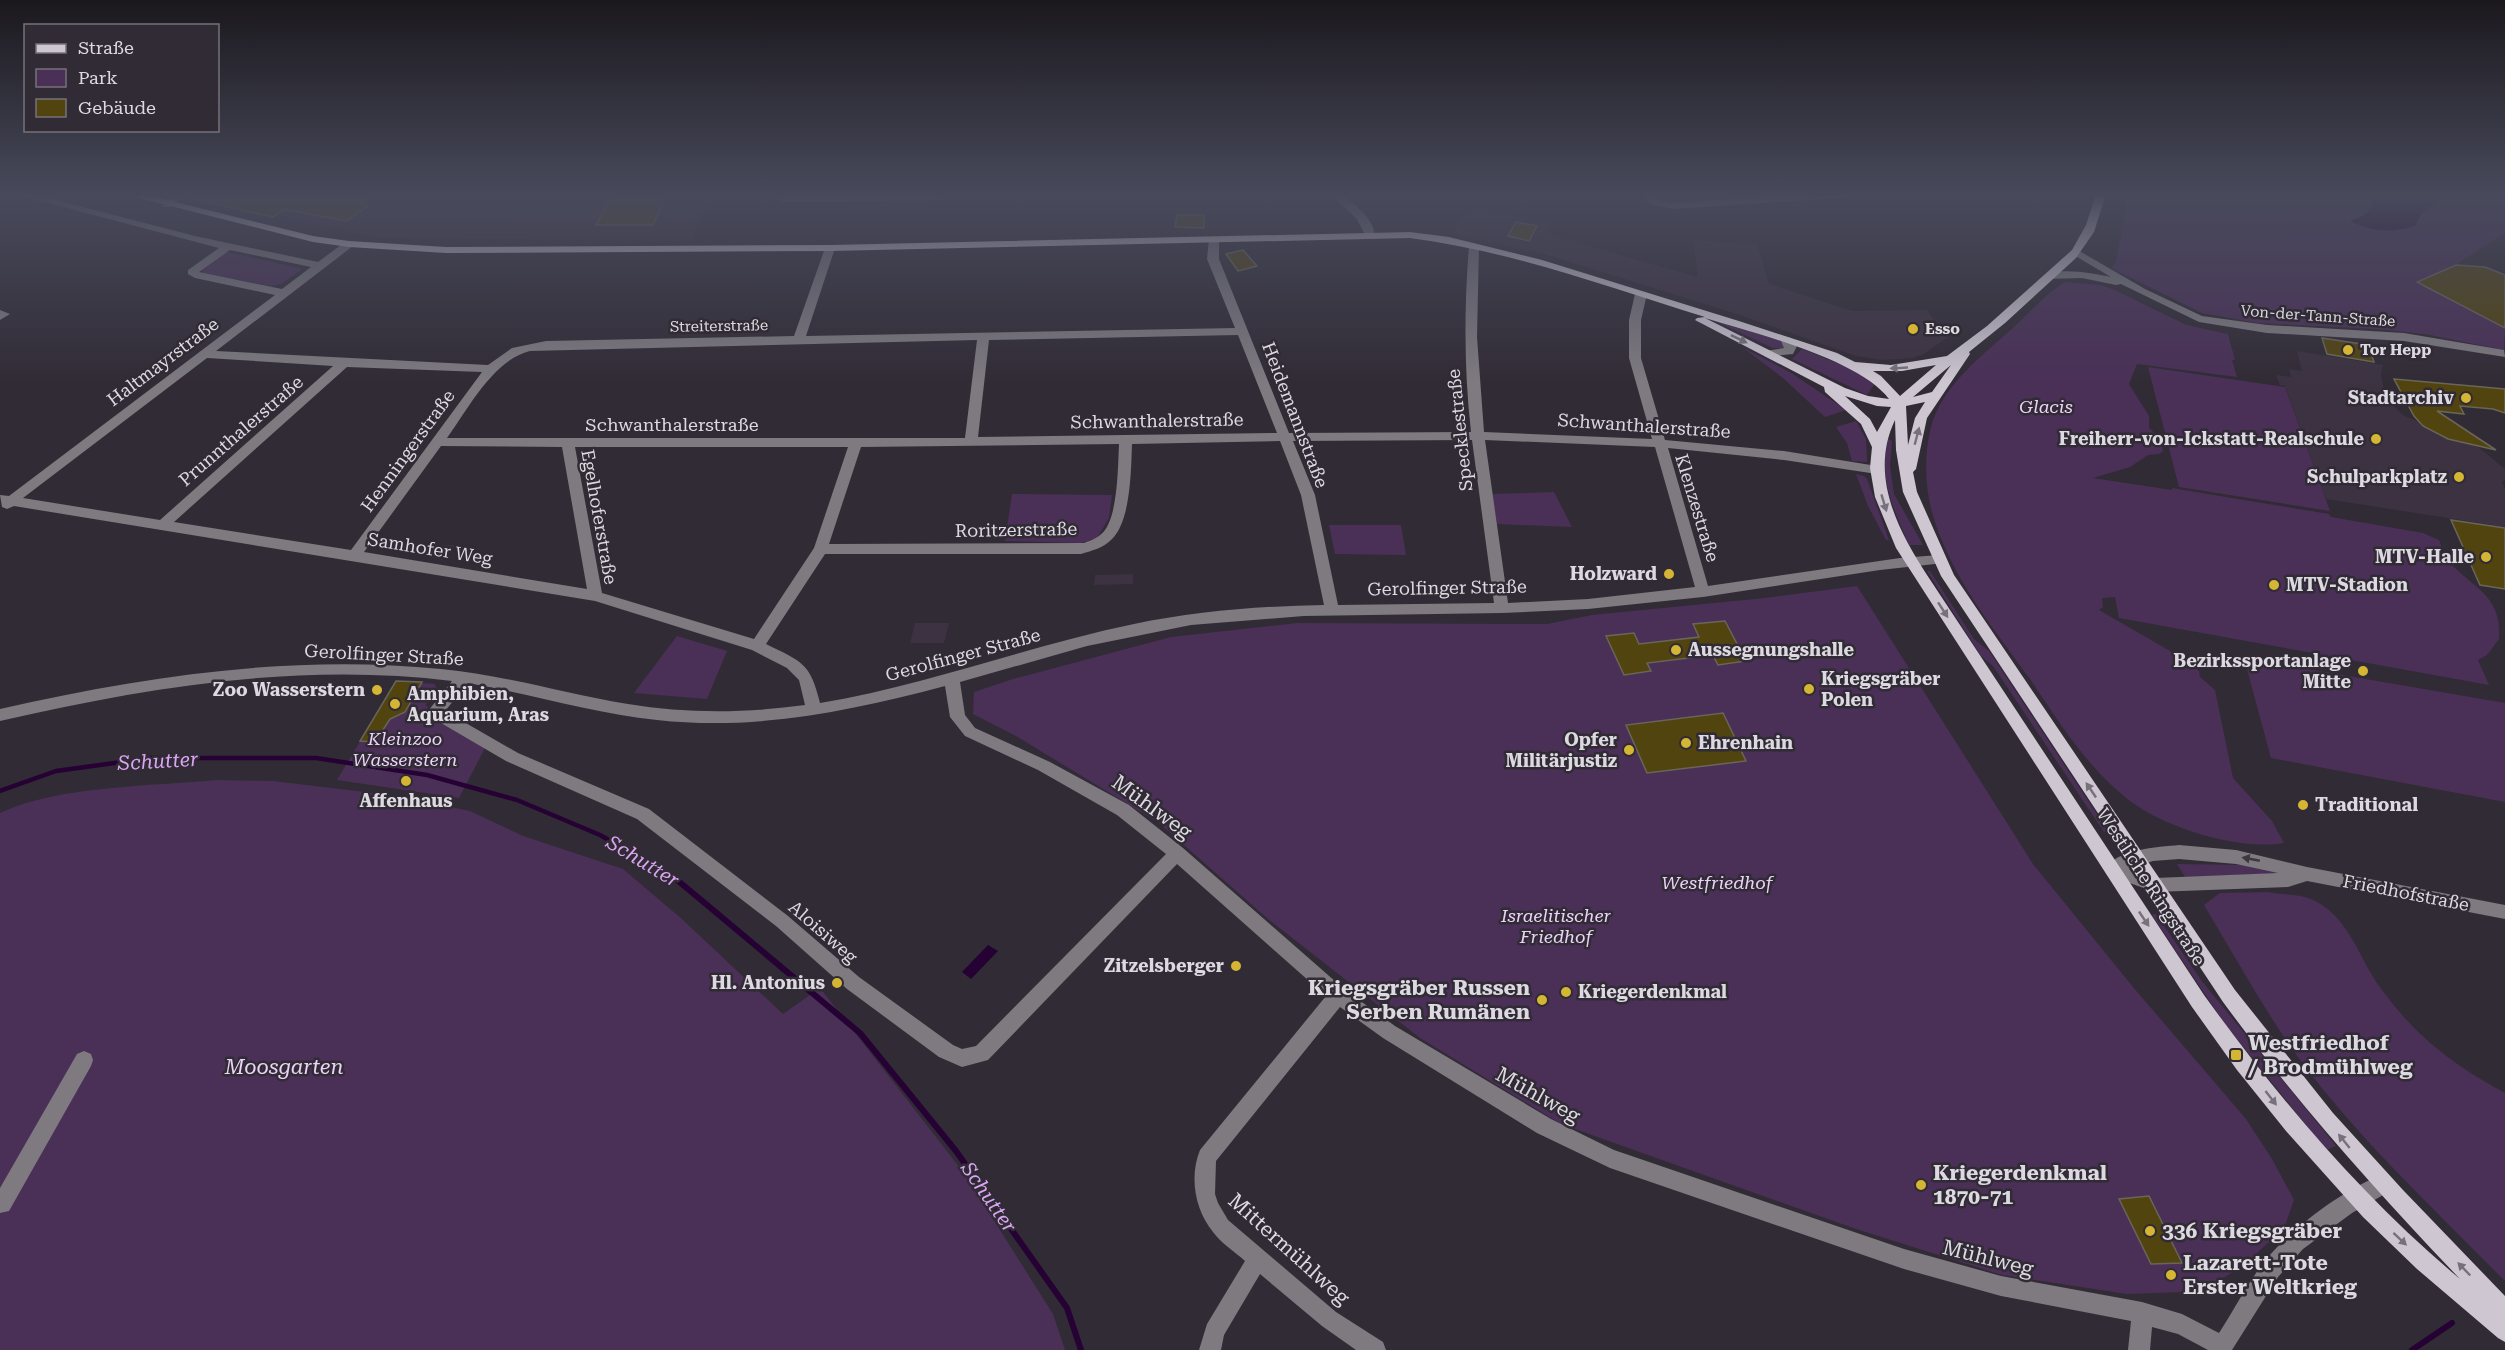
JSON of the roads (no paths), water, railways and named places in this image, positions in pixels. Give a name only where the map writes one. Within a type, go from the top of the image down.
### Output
[{"type":"main road","points":[[1518,257],[1641,294],[1847,362],[1876,368],[1900,369],[1950,358]]},
{"type":"main road","name":"Westliche Ringstraße","points":[[2071,257],[1973,343],[1950,358],[1899,403],[1883,430],[1878,446],[1876,470],[1886,512],[1911,561],[2231,1048],[2305,1141],[2358,1198],[2400,1240],[2505,1331]]},
{"type":"main road","points":[[1672,304],[1815,378],[1874,401],[1899,403],[1924,399],[1936,394]]},
{"type":"main road","name":"Westliche Ringstraße","points":[[1906,481],[1921,418],[1973,343]]},
{"type":"main road","points":[[1847,362],[1877,379],[1899,403]]},
{"type":"main road","points":[[1815,378],[1866,422],[1878,446]]},
{"type":"main road","name":"Westliche Ringstraße","points":[[1899,403],[1906,481],[1916,509],[1940,560],[1961,597],[2257,1034],[2350,1148],[2505,1311]]},
{"type":"street","points":[[214,257],[192,273],[283,293]]},
{"type":"street","points":[[276,257],[320,266]]},
{"type":"street","name":"Haltmayrstraße","points":[[3,503],[332,257]]},
{"type":"street","points":[[798,340],[827,257]]},
{"type":"street","name":"Heidemannstraße","points":[[1213,257],[1308,495],[1332,608]]},
{"type":"street","name":"Specklestraße","points":[[1474,257],[1470,346],[1476,436],[1502,608]]},
{"type":"street","name":"Von-der-Tann-Straße","points":[[2084,257],[2141,291],[2199,319],[2267,329],[2404,337],[2462,346],[2504,356]]},
{"type":"street","name":"Von-der-Tann-Straße","points":[[2049,277],[2082,275],[2098,277],[2141,291]]},
{"type":"street","name":"Klenzestraße","points":[[1641,294],[1635,320],[1635,357],[1703,592]]},
{"type":"street","name":"Streiterstraße","points":[[490,369],[511,352],[526,347],[546,345],[1243,332]]},
{"type":"street","points":[[971,441],[983,336]]},
{"type":"street","points":[[1769,354],[1789,351],[1791,346],[1787,341]]},
{"type":"street","points":[[204,354],[490,369]]},
{"type":"street","name":"Prunnthalerstraße","points":[[162,525],[344,363]]},
{"type":"street","name":"Henningerstraße","points":[[354,555],[490,369]]},
{"type":"street","name":"Schwanthalerstraße","points":[[437,442],[856,443],[1285,436],[1476,436],[1739,450],[1876,470]]},
{"type":"street","name":"Roritzerstraße","points":[[821,549],[1081,549],[1100,543],[1111,532],[1117,519],[1126,440]]},
{"type":"street","name":"Egelhoferstraße","points":[[568,443],[595,596]]},
{"type":"street","points":[[757,646],[821,549],[856,443]]},
{"type":"street","name":"Samhofer Weg","points":[[3,503],[354,555],[595,596],[757,646],[792,663],[806,678],[813,711]]},
{"type":"street","name":"Gerolfinger Straße","points":[[0,715],[171,682],[255,672],[369,671],[464,678],[653,714],[751,716],[813,711],[952,680],[1134,629],[1207,618],[1332,608],[1502,608],[1588,604],[1703,592],[1911,561],[1940,560]]},
{"type":"street","name":"Aloisiweg","points":[[464,678],[436,711],[439,715],[512,757],[643,814],[782,921],[853,983],[946,1051],[962,1058],[981,1054],[1177,853]]},
{"type":"street","name":"Mühlweg","points":[[952,680],[958,717],[970,732],[1044,766],[1124,810],[1177,853],[1338,994],[1389,1032],[1544,1126],[1610,1158],[1904,1259],[2001,1286],[2142,1313],[2182,1325],[2221,1348]]},
{"type":"street","name":"Friedhofstraße","points":[[2136,856],[2225,854],[2307,874],[2505,912]]},
{"type":"street","points":[[2113,870],[2136,856]]},
{"type":"street","name":"Friedhofstraße","points":[[2113,870],[2155,885],[2288,880],[2307,874]]},
{"type":"street","name":"Mittermühlweg","points":[[1338,994],[1207,1157],[1203,1186],[1208,1208],[1221,1227],[1329,1320],[1375,1350]]},
{"type":"street","points":[[2,1204],[84,1060]]},
{"type":"street","points":[[2221,1348],[2271,1269],[2296,1242],[2358,1198],[2383,1184]]},
{"type":"street","points":[[1210,1350],[1214,1331],[1258,1259]]},
{"type":"street","points":[[2139,1350],[2142,1313]]},
{"type":"waterway","name":"Schutter","points":[[0,791],[56,771],[151,758],[316,758],[427,775],[517,800],[600,835],[663,871]]},
{"type":"waterway","name":"Schutter","points":[[660,870],[676,879],[860,1033],[956,1151],[1067,1308],[1081,1350]]},
{"type":"waterway","name":"Schutter","points":[[2412,1350],[2452,1323]]},
{"type":"place","name":"Esso","points":[[1913,329]]},
{"type":"place","name":"Tor Hepp","points":[[2348,350]]},
{"type":"place","name":"Stadtarchiv","points":[[2466,398]]},
{"type":"place","name":"Freiherr-von-Ickstatt-Realschule","points":[[2376,439]]},
{"type":"place","name":"Schulparkplatz","points":[[2459,477]]},
{"type":"place","name":"MTV-Halle","points":[[2486,557]]},
{"type":"place","name":"Holzward","points":[[1669,574]]},
{"type":"place","name":"MTV-Stadion","points":[[2274,585]]},
{"type":"place","name":"Aussegnungshalle","points":[[1676,650]]},
{"type":"place","name":"Bezirkssportanlage Mitte","points":[[2363,671]]},
{"type":"place","name":"Kriegsgräber Polen","points":[[1809,689]]},
{"type":"place","name":"Zoo Wasserstern","points":[[377,690]]},
{"type":"place","name":"Amphibien, Aquarium, Aras","points":[[395,704]]},
{"type":"place","name":"Ehrenhain","points":[[1686,743]]},
{"type":"place","name":"Opfer Militärjustiz","points":[[1629,750]]},
{"type":"place","name":"Affenhaus","points":[[406,781]]},
{"type":"place","name":"Traditional","points":[[2303,805]]},
{"type":"place","name":"Zitzelsberger","points":[[1236,966]]},
{"type":"place","name":"Hl. Antonius","points":[[837,983]]},
{"type":"place","name":"Kriegerdenkmal","points":[[1566,992]]},
{"type":"place","name":"Kriegsgräber Russen Serben Rumänen","points":[[1542,1000]]},
{"type":"place","name":"Westfriedhof / Brodmühlweg","points":[[2236,1055]]},
{"type":"place","name":"Kriegerdenkmal 1870-71","points":[[1921,1185]]},
{"type":"place","name":"336 Kriegsgräber","points":[[2150,1231]]},
{"type":"place","name":"Lazarett-Tote Erster Weltkrieg","points":[[2171,1275]]},
{"type":"park label","name":"Glacis","points":[[2046,407]]},
{"type":"park label","name":"Kleinzoo Wasserstern","points":[[405,750]]},
{"type":"park label","name":"Westfriedhof","points":[[1717,883]]},
{"type":"park label","name":"Israelitischer Friedhof","points":[[1556,926]]},
{"type":"park label","name":"Moosgarten","points":[[284,1067]]}]
